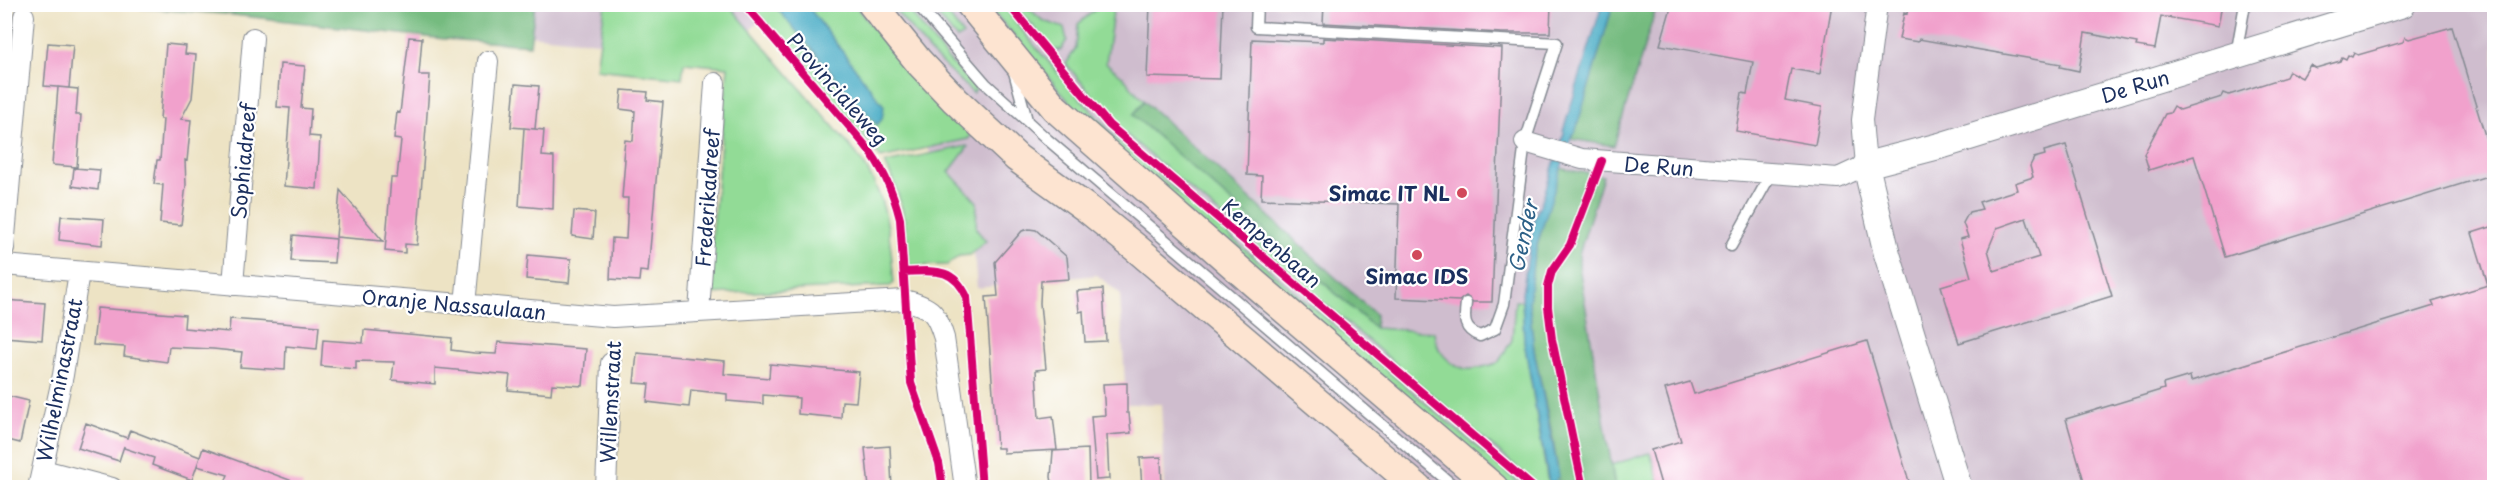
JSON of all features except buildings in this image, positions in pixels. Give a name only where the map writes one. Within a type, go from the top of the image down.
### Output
[{"type":"main road","points":[[872,4],[926,70],[1017,158],[1089,210],[1136,248],[1418,488]]},
{"type":"main road","points":[[970,4],[1055,108],[1072,124],[1255,285],[1494,488]]},
{"type":"street","points":[[1877,4],[1862,120],[1866,165],[1887,254],[1959,488]]},
{"type":"street","name":"De Run","points":[[1525,142],[1573,157],[1602,161],[1838,178],[1866,165],[1943,145],[2236,55],[2356,11],[2403,4]]},
{"type":"street","points":[[4,248],[24,16]]},
{"type":"street","name":"Sophiadreef","points":[[233,285],[253,38]]},
{"type":"street","points":[[465,305],[488,61]]},
{"type":"street","name":"Frederikadreef","points":[[699,312],[715,83]]},
{"type":"street","name":"Oranje Nassaulaan","points":[[4,266],[614,317],[904,300],[924,306],[936,315],[940,324],[950,375],[965,488]]},
{"type":"street","name":"Wilhelminastraat","points":[[40,479],[63,375],[79,272]]},
{"type":"street","name":"Willemstraat","points":[[606,488],[611,363]]},
{"type":"street","points":[[40,479],[112,488]]},
{"type":"lane","points":[[917,4],[966,63],[1028,120],[1456,488]]},
{"type":"lane","points":[[1257,4],[1256,27],[1557,44],[1525,142],[1504,304],[1502,314],[1494,329],[1480,336],[1473,334],[1466,327],[1464,319],[1466,303]]},
{"type":"lane","points":[[2236,55],[2245,4]]},
{"type":"lane","points":[[1008,52],[1028,120]]},
{"type":"lane","points":[[1731,246],[1772,174]]},
{"type":"shaded area","points":[[232,5],[774,5],[727,55]]},
{"type":"shaded area","points":[[802,5],[2494,5],[2494,487],[1165,487],[1161,404],[1126,404],[1120,294],[1097,275],[977,288],[970,205],[941,165]]},
{"type":"green space","points":[[93,5],[535,5],[530,45],[444,39],[225,14]]},
{"type":"green space","points":[[605,5],[729,5],[856,153],[867,169],[881,199],[889,231],[894,283],[890,286],[707,294],[728,67],[684,63],[682,78],[596,69]]},
{"type":"green space","points":[[751,5],[855,5],[900,63],[973,133],[968,139],[881,158]]},
{"type":"green space","points":[[891,5],[905,5],[946,57],[976,89],[973,93],[930,52]]},
{"type":"green space","points":[[929,5],[941,5],[963,35],[957,39]]},
{"type":"green space","points":[[988,5],[1003,5],[1033,44],[1119,142],[1524,487],[1512,487],[1506,483],[1102,141]]},
{"type":"green space","points":[[1016,5],[1025,5],[1042,20],[1064,28],[1067,40],[1061,50],[1052,50]]},
{"type":"green space","points":[[1101,5],[1114,5],[1106,63],[1121,75],[1144,101],[1134,115],[1375,328],[1434,332],[1440,350],[1448,360],[1459,367],[1477,369],[1498,363],[1512,340],[1515,301],[1522,301],[1524,341],[1547,478],[1549,483],[1556,482],[1555,478],[1559,476],[1560,487],[1540,487],[1122,131],[1066,64],[1076,48],[1078,24]]},
{"type":"green space","points":[[1613,5],[1657,5],[1614,146],[1570,139],[1575,132]]},
{"type":"green space","points":[[1144,101],[1376,315],[1375,328],[1133,115]]},
{"type":"green space","points":[[967,146],[949,172],[977,202],[976,229],[986,241],[970,255],[959,256],[947,265],[909,266],[903,212],[895,184],[885,163]]},
{"type":"green space","points":[[1559,168],[1603,176],[1579,254],[1579,266],[1615,487],[1560,487],[1553,439],[1534,350],[1529,303],[1533,261]]},
{"type":"green space","points":[[1650,453],[1661,487],[1615,487],[1611,465]]},
{"type":"water","points":[[774,5],[807,5],[884,106],[882,119],[877,125]]},
{"type":"water","points":[[1602,5],[1613,5],[1575,133],[1572,134],[1533,261],[1529,303],[1534,350],[1559,476],[1556,482],[1549,483],[1524,341],[1522,294],[1534,218],[1564,133]]},
{"type":"cycle path","name":"Provincialeweg","points":[[744,4],[865,145],[891,189],[900,219],[911,383],[939,463],[943,488]]},
{"type":"cycle path","name":"Kempenbaan","points":[[1008,4],[1109,125],[1534,488]]},
{"type":"cycle path","points":[[1583,488],[1552,339],[1548,286],[1552,271],[1570,245],[1602,161]]},
{"type":"cycle path","points":[[904,272],[933,271],[949,275],[967,297],[982,488]]},
{"type":"place","name":"Simac IT NL","points":[[1462,193]]},
{"type":"place","name":"Simac IDS","points":[[1417,255]]},
{"type":"water label","name":"Gender","points":[[1522,236]]}]
